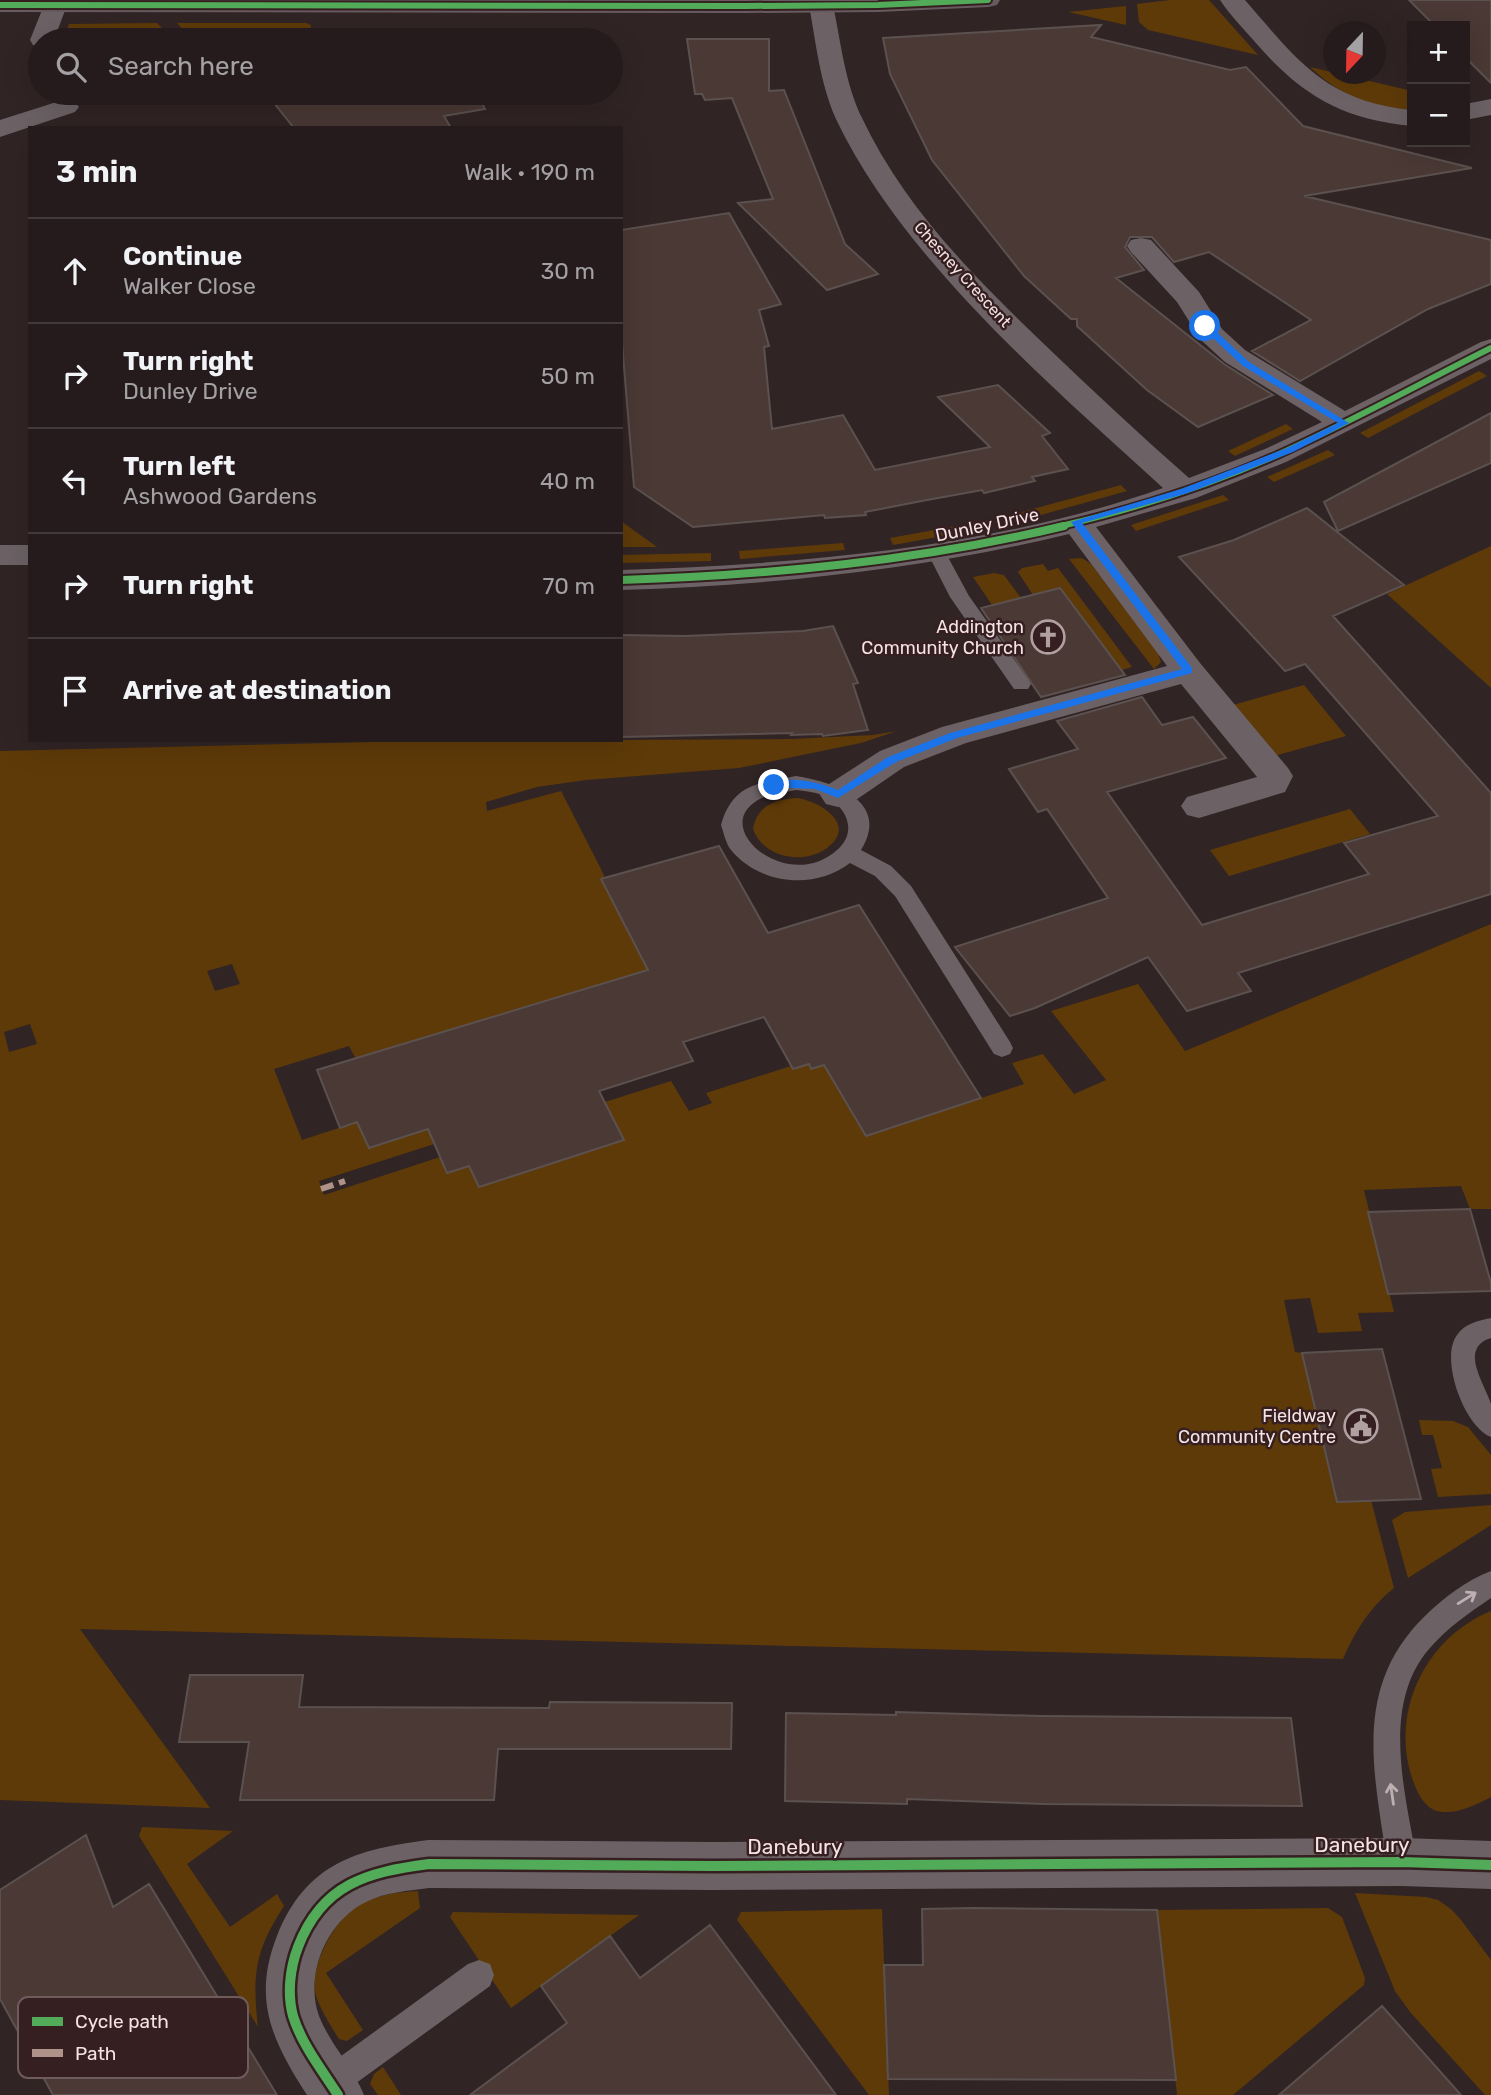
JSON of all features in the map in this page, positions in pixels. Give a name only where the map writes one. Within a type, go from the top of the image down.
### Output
[{"type":"street","points":[[0,5],[821,5],[988,0]]},
{"type":"street","points":[[1231,0],[1288,63],[1324,95],[1358,110],[1407,117]]},
{"type":"street","points":[[46,28],[55,5]]},
{"type":"street","name":"Chesney Crescent","points":[[821,5],[834,71],[849,118],[874,162],[921,229],[1008,325],[1185,491]]},
{"type":"street","points":[[0,129],[50,105]]},
{"type":"street","points":[[65,105],[84,126]]},
{"type":"street","points":[[1470,111],[1491,107]]},
{"type":"street","points":[[1141,246],[1189,298],[1211,334],[1236,356],[1344,423]]},
{"type":"street","name":"Dunley Drive","points":[[623,580],[794,571],[875,562],[1076,522],[1185,491],[1290,450],[1491,348]]},
{"type":"street","points":[[1076,522],[1188,671],[1264,759],[1276,781],[1199,806]]},
{"type":"street","points":[[0,555],[28,555]]},
{"type":"street","points":[[838,795],[892,759],[944,739],[1188,671]]},
{"type":"street","name":"Danebury","points":[[334,2089],[303,2039],[292,2013],[289,1988],[292,1964],[299,1940],[320,1904],[347,1884],[392,1868],[429,1864],[712,1866],[1402,1862],[1491,1865]]},
{"type":"lane","points":[[936,552],[960,597],[1021,684]]},
{"type":"lane","points":[[796,783],[817,786],[838,795],[856,813],[860,826],[857,841],[849,853],[833,864],[813,871],[791,873],[769,868],[750,860],[737,847],[730,832],[732,817],[741,803],[755,792],[774,785],[796,783]]},
{"type":"lane","points":[[849,853],[883,872],[904,891],[1002,1048]]},
{"type":"lane","points":[[1491,1328],[1476,1331],[1469,1338],[1464,1346],[1462,1367],[1471,1394],[1491,1426]]},
{"type":"lane","points":[[1402,1862],[1385,1745],[1386,1719],[1400,1665],[1416,1640],[1450,1609],[1491,1583]]},
{"type":"lane","points":[[334,2089],[479,1975]]},
{"type":"shaded area","points":[[1170,0],[1209,0],[1258,55],[1148,30],[1139,22],[1137,4]]},
{"type":"shaded area","points":[[1126,6],[1126,25],[1068,12]]},
{"type":"shaded area","points":[[157,23],[162,28],[68,28],[69,24]]},
{"type":"shaded area","points":[[177,23],[311,25],[311,28],[181,28]]},
{"type":"shaded area","points":[[1310,67],[1323,70],[1323,78]]},
{"type":"shaded area","points":[[1382,84],[1407,90],[1407,110],[1370,103],[1333,85]]},
{"type":"shaded area","points":[[1479,371],[1487,376],[1368,438],[1360,433]]},
{"type":"shaded area","points":[[1286,424],[1293,429],[1235,456],[1228,451]]},
{"type":"shaded area","points":[[1328,450],[1335,455],[1274,482],[1267,477]]},
{"type":"shaded area","points":[[1121,485],[1127,491],[1023,520],[1018,513]]},
{"type":"shaded area","points":[[1223,495],[1229,500],[1136,531],[1131,525]]},
{"type":"shaded area","points":[[989,520],[993,527],[893,545],[890,538]]},
{"type":"shaded area","points":[[623,522],[657,547],[623,547]]},
{"type":"shaded area","points":[[843,543],[845,550],[740,559],[739,551]]},
{"type":"shaded area","points":[[1491,546],[1491,688],[1387,594]]},
{"type":"shaded area","points":[[711,553],[711,561],[623,563],[623,555]]},
{"type":"shaded area","points":[[1082,558],[1091,564],[1158,653],[1161,662],[1154,669],[1069,559]]},
{"type":"shaded area","points":[[1043,564],[1048,571],[1058,568],[1132,667],[1122,670],[1119,667],[1060,588],[1033,595],[1018,572],[1022,568]]},
{"type":"shaded area","points":[[994,573],[1004,575],[1021,598],[992,605],[973,577]]},
{"type":"shaded area","points":[[1304,685],[1346,736],[1274,756],[1233,705]]},
{"type":"shaded area","points":[[897,731],[861,743],[739,768],[586,780],[537,787],[486,802],[487,811],[561,791],[601,869],[605,878],[601,880],[648,970],[356,1059],[349,1046],[274,1069],[302,1140],[357,1122],[369,1148],[505,1105],[512,1119],[319,1181],[324,1195],[440,1157],[469,1166],[479,1187],[623,1140],[605,1102],[671,1081],[689,1111],[712,1103],[706,1093],[791,1066],[793,1069],[809,1064],[812,1069],[824,1065],[866,1136],[1024,1084],[1012,1063],[1043,1054],[1074,1094],[1106,1080],[1051,1011],[1138,984],[1185,1051],[1491,924],[1491,1209],[1470,1209],[1461,1186],[1364,1190],[1394,1312],[1358,1313],[1362,1331],[1318,1333],[1310,1298],[1284,1300],[1295,1352],[1302,1353],[1337,1501],[1371,1500],[1394,1588],[1364,1620],[1343,1659],[80,1629],[210,1808],[0,1800],[0,751],[373,742],[792,739],[873,735]],"holes":[[[232,964],[240,984],[215,991],[207,971]],[[30,1024],[37,1044],[9,1052],[4,1032]]]},
{"type":"shaded area","points":[[798,798],[817,804],[833,816],[839,831],[836,839],[817,854],[806,857],[784,856],[765,846],[753,829],[763,809],[775,802]]},
{"type":"shaded area","points":[[1350,809],[1370,834],[1229,876],[1210,850]]},
{"type":"shaded area","points":[[1419,1420],[1453,1421],[1468,1427],[1491,1455],[1491,1494],[1438,1497],[1431,1469],[1442,1468],[1433,1435],[1422,1435]]},
{"type":"shaded area","points":[[1491,1505],[1491,1525],[1408,1578],[1392,1520],[1405,1512]]},
{"type":"shaded area","points":[[1491,1611],[1491,1797],[1456,1811],[1441,1812],[1429,1807],[1422,1799],[1411,1775],[1406,1750],[1406,1725],[1411,1701],[1432,1657],[1449,1638],[1468,1623]]},
{"type":"shaded area","points":[[142,1827],[233,1831],[187,1864],[230,1927],[277,1894],[284,1906],[261,1950],[256,1977],[258,2027],[248,2011],[248,1997],[239,1997],[139,1836]]},
{"type":"shaded area","points":[[418,1891],[420,1908],[326,1973],[363,2030],[347,2041],[339,2039],[323,2013],[314,1985],[324,1947],[339,1923],[356,1907],[386,1895]]},
{"type":"shaded area","points":[[1355,1893],[1438,1900],[1461,1920],[1491,1960],[1491,2095],[1485,2095],[1410,2012],[1395,1991]]},
{"type":"shaded area","points":[[1328,1908],[1342,1917],[1365,1978],[1364,1985],[1233,2095],[1177,2095],[1157,1910]]},
{"type":"shaded area","points":[[882,1909],[889,2095],[869,2095],[737,1920],[741,1912]]},
{"type":"shaded area","points":[[453,1912],[639,1915],[511,2008],[450,1917]]},
{"type":"shaded area","points":[[383,2067],[401,2095],[378,2095],[370,2084],[374,2074]]},
{"type":"building","points":[[1409,0],[1491,0],[1491,83],[1470,62],[1470,21],[1430,21]]},
{"type":"building","points":[[1101,25],[1091,37],[1230,70],[1246,67],[1303,126],[1472,168],[1304,196],[1491,240],[1491,284],[1428,309],[1300,381],[1252,351],[1311,320],[1209,252],[1174,262],[1152,237],[1130,237],[1125,247],[1144,270],[1116,278],[1224,364],[1273,395],[1198,427],[1147,390],[1077,326],[1077,319],[1071,319],[1024,276],[932,160],[890,74],[883,38]]},
{"type":"building","points":[[687,39],[769,39],[769,91],[784,90],[845,244],[878,274],[827,290],[738,203],[773,199],[732,98],[705,100],[702,94],[695,94]]},
{"type":"building","points":[[276,105],[483,105],[485,109],[444,116],[450,126],[292,126]]},
{"type":"building","points":[[729,213],[781,304],[759,310],[769,346],[764,347],[772,429],[843,415],[875,470],[990,447],[938,397],[998,385],[1050,433],[1042,436],[1068,469],[1032,477],[1035,481],[984,493],[982,490],[927,500],[865,512],[866,515],[825,518],[824,515],[693,527],[634,487],[623,355],[623,230]]},
{"type":"building","points":[[1491,413],[1491,463],[1338,531],[1324,502]]},
{"type":"building","points":[[1307,508],[1404,585],[1333,616],[1491,793],[1491,894],[1238,973],[1251,991],[1187,1011],[1148,957],[1035,1008],[1010,1016],[955,947],[1108,898],[1047,809],[1038,812],[1009,769],[1078,749],[1057,721],[1142,697],[1162,725],[1193,717],[1226,758],[1107,792],[1202,925],[1369,874],[1344,843],[1438,816],[1305,664],[1285,671],[1179,557],[1234,540]]},
{"type":"building","name":"Addington Community Church","points":[[1060,588],[1125,675],[1041,697],[981,608]]},
{"type":"building","points":[[833,626],[858,683],[853,684],[868,730],[823,736],[791,735],[792,733],[623,737],[623,635],[685,636],[803,631]]},
{"type":"building","points":[[719,846],[768,933],[859,905],[981,1098],[866,1136],[824,1065],[811,1069],[809,1064],[793,1069],[764,1017],[683,1042],[693,1061],[599,1091],[624,1140],[479,1187],[469,1166],[447,1173],[428,1129],[369,1148],[357,1122],[340,1128],[317,1070],[648,970],[601,879]]},
{"type":"building","points":[[1470,1209],[1491,1291],[1388,1294],[1368,1212]]},
{"type":"building","name":"Fieldway Community Centre","points":[[1382,1349],[1421,1499],[1337,1502],[1302,1353]]},
{"type":"building","points":[[190,1675],[303,1675],[299,1707],[549,1708],[550,1702],[732,1703],[731,1749],[498,1749],[494,1800],[240,1800],[249,1742],[179,1742]]},
{"type":"building","points":[[896,1712],[1291,1718],[1302,1806],[1045,1804],[907,1799],[907,1804],[785,1801],[786,1713],[896,1715]]},
{"type":"building","points":[[86,1835],[113,1907],[149,1884],[218,1997],[18,1997],[18,2032],[0,1999],[0,1890]]},
{"type":"building","points":[[922,1909],[1157,1910],[1176,2080],[888,2079],[884,1965],[923,1965]]},
{"type":"building","points":[[710,1925],[836,2095],[470,2095],[567,2023],[541,1986],[610,1936],[640,1978]]},
{"type":"building","points":[[1382,2006],[1461,2095],[1279,2095]]},
{"type":"building","points":[[248,2047],[277,2095],[53,2095],[44,2078],[248,2078]]},
{"type":"marked path","points":[[321,1189],[345,1181]]},
{"type":"cycle path","points":[[0,5],[746,6],[878,5],[988,0]]},
{"type":"cycle path","points":[[623,580],[780,572],[859,564],[938,552],[1093,519],[1169,496],[1276,456],[1491,348]]},
{"type":"cycle path","points":[[338,2095],[307,2046],[293,2015],[290,1991],[292,1967],[305,1929],[316,1911],[347,1885],[385,1871],[429,1864],[712,1866],[1402,1862],[1491,1865]]},
{"type":"place","name":"Addington Community Church","points":[[1048,637]]},
{"type":"place","name":"Fieldway Community Centre","points":[[1361,1426]]},
{"type":"route","points":[[774,785],[796,783],[817,786],[838,795],[892,759],[914,749],[954,735],[1188,671],[1076,522],[1140,506],[1185,491],[1290,450],[1344,423],[1246,364],[1205,326]]}]
